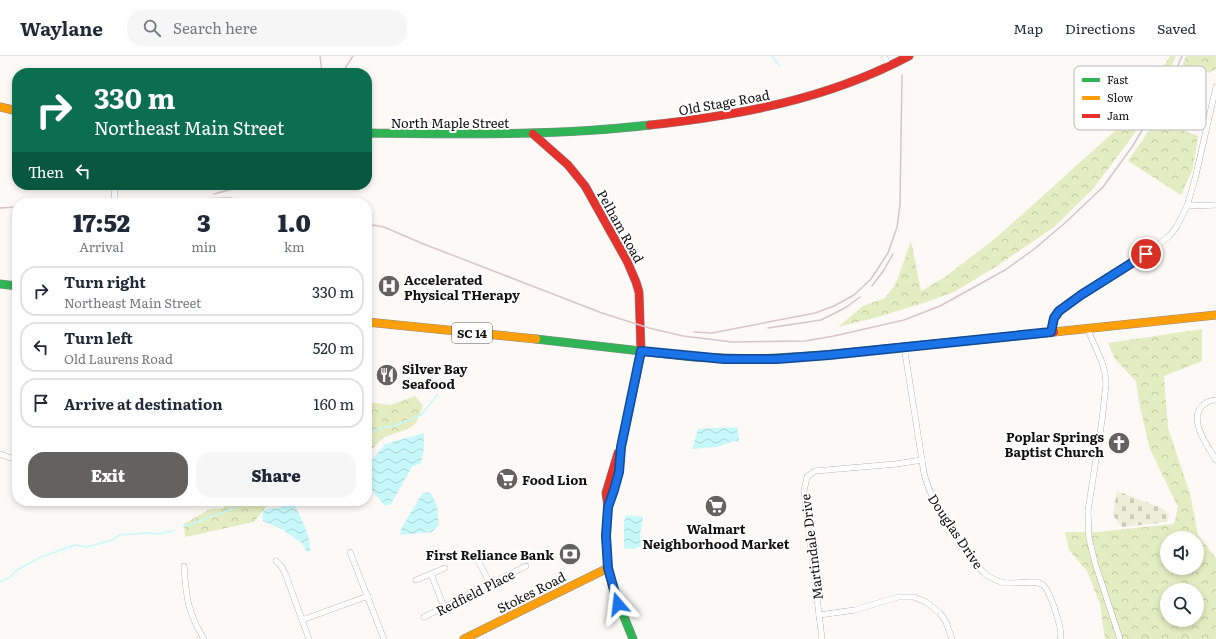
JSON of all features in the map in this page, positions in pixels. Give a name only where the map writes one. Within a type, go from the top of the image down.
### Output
[{"type":"main road","name":"Old Stage Road","points":[[533,134],[613,130],[656,126],[779,105],[812,96],[866,77],[909,56]]},
{"type":"main road","points":[[0,107],[12,110]]},
{"type":"main road","name":"North Maple Street","points":[[372,133],[470,135],[533,134]]},
{"type":"main road","name":"Pelham Road","points":[[533,134],[568,165],[585,186],[627,261],[639,292],[641,351],[621,447],[614,463],[606,493],[608,507],[606,536],[608,568],[615,596],[633,639]]},
{"type":"main road","points":[[0,284],[12,285]]},
{"type":"main road","points":[[641,351],[693,357],[758,359],[829,355],[904,346],[1216,315]]},
{"type":"main road","name":"SC 14","points":[[372,322],[641,351]]},
{"type":"main road","name":"Stokes Road","points":[[464,639],[608,568]]},
{"type":"street","points":[[884,56],[889,66]]},
{"type":"street","points":[[1051,332],[1054,318],[1059,311],[1161,244],[1176,228],[1187,206],[1199,164],[1216,87]]},
{"type":"street","points":[[1187,206],[1216,205]]},
{"type":"street","points":[[1086,328],[1102,362],[1106,384],[1088,511],[1089,538],[1095,563],[1120,639]]},
{"type":"street","name":"Douglas Drive","points":[[904,346],[926,484],[932,497],[983,572],[1001,582],[1013,584],[1036,582],[1046,588],[1060,629],[1060,639]]},
{"type":"street","points":[[1216,400],[1208,401],[1203,405],[1197,416],[1200,431],[1216,460]]},
{"type":"street","points":[[0,454],[12,458]]},
{"type":"street","name":"Martindale Drive","points":[[822,639],[804,491],[807,476],[815,471],[896,464],[922,460]]},
{"type":"street","points":[[350,552],[384,639]]},
{"type":"street","points":[[475,554],[490,584]]},
{"type":"street","points":[[276,561],[285,573],[310,639]]},
{"type":"street","points":[[184,566],[185,590],[190,611],[195,625],[204,639]]},
{"type":"street","name":"Redfield Place","points":[[424,617],[526,566]]},
{"type":"street","points":[[416,580],[445,568]]},
{"type":"street","points":[[431,574],[444,607]]},
{"type":"street","points":[[302,620],[368,596]]},
{"type":"street","points":[[819,615],[854,610],[898,597],[914,597],[926,602],[940,613],[946,622],[952,639]]},
{"type":"green space","points":[[1170,56],[1176,56],[1172,66],[1164,66]]},
{"type":"green space","points":[[1186,56],[1216,56],[1216,69],[1209,73],[1206,72],[1206,66],[1182,66]]},
{"type":"green space","points":[[1116,130],[1137,130],[1093,189],[1054,227],[997,266],[956,291],[930,301],[838,327],[863,306],[885,298],[895,285],[911,241],[921,291],[945,277],[997,237]]},
{"type":"green space","points":[[1150,130],[1182,130],[1198,136],[1193,168],[1181,195],[1128,161]]},
{"type":"green space","points":[[1202,329],[1202,361],[1164,376],[1168,428],[1190,494],[1197,531],[1160,531],[1160,575],[1204,575],[1204,543],[1216,558],[1216,639],[1105,639],[1100,604],[1087,571],[1069,550],[1065,532],[1098,532],[1174,524],[1178,507],[1150,449],[1140,407],[1136,381],[1115,359],[1108,343]]},
{"type":"green space","points":[[415,396],[423,406],[416,423],[408,429],[384,437],[372,449],[372,403],[391,405]]},
{"type":"green space","points":[[1117,491],[1162,508],[1169,515],[1167,522],[1122,527],[1113,515]]},
{"type":"green space","points":[[223,506],[267,506],[254,522],[185,537],[184,524],[210,509],[224,508]]},
{"type":"water","points":[[737,427],[738,442],[734,441],[717,447],[692,449],[698,429]]},
{"type":"water","points":[[424,433],[424,448],[421,463],[412,467],[391,504],[385,506],[372,490],[372,460],[385,444]]},
{"type":"water","points":[[423,492],[431,493],[437,506],[439,525],[432,532],[400,535],[402,527]]},
{"type":"water","points":[[283,506],[294,506],[307,533],[310,552],[306,551],[302,543],[281,529],[263,521],[262,514],[264,511],[269,508],[280,508]]},
{"type":"water","points":[[626,515],[643,517],[640,535],[641,546],[633,549],[624,548],[624,522]]},
{"type":"waterway","points":[[772,56],[780,66]]},
{"type":"waterway","points":[[372,431],[394,426],[421,415],[438,394]]},
{"type":"waterway","points":[[183,527],[236,506]]},
{"type":"waterway","points":[[0,582],[9,578],[17,570],[41,557],[75,545],[87,547],[112,540],[120,535],[148,533],[158,534],[174,531]]},
{"type":"railway","points":[[320,56],[321,68]]},
{"type":"railway","points":[[345,68],[353,56]]},
{"type":"railway","points":[[1178,66],[1182,56]]},
{"type":"railway","points":[[694,332],[712,333],[815,313],[834,306],[854,295],[871,279],[888,253],[897,227],[900,205],[902,75]]},
{"type":"railway","points":[[372,225],[384,227],[421,243],[602,313],[649,328],[683,336],[732,342],[805,341],[904,320],[940,306],[1005,270],[1033,250],[1066,222],[1103,187],[1142,130]]},
{"type":"railway","points":[[214,194],[229,190]]},
{"type":"railway","points":[[0,208],[12,207]]},
{"type":"railway","points":[[872,286],[884,270],[893,254]]},
{"type":"railway","points":[[768,328],[821,320],[845,308],[860,297]]},
{"type":"traffic: fast","points":[[372,133],[544,133],[615,129],[650,125]]},
{"type":"traffic: fast","points":[[0,284],[12,285]]},
{"type":"traffic: fast","points":[[536,339],[693,357],[757,359],[825,355]]},
{"type":"traffic: fast","points":[[614,592],[633,639]]},
{"type":"traffic: slow","points":[[0,107],[12,110]]},
{"type":"traffic: slow","points":[[1054,332],[1216,315]]},
{"type":"traffic: slow","points":[[372,323],[536,339]]},
{"type":"traffic: slow","points":[[608,507],[619,472],[621,447],[636,377]]},
{"type":"traffic: slow","points":[[464,639],[608,568]]},
{"type":"traffic: jam","points":[[650,125],[717,116],[783,103],[847,84],[909,56]]},
{"type":"traffic: jam","points":[[533,134],[568,165],[585,186],[627,261],[636,282],[639,292],[641,351],[636,377]]},
{"type":"traffic: jam","points":[[825,355],[1054,332]]},
{"type":"traffic: jam","points":[[614,592],[608,568],[606,536],[608,507],[606,493],[618,453]]},
{"type":"place","name":"Accelerated Physical THerapy","points":[[389,286]]},
{"type":"place","name":"Silver Bay Seafood","points":[[387,375]]},
{"type":"place","name":"Poplar Springs Baptist Church","points":[[1119,443]]},
{"type":"place","name":"Food Lion","points":[[507,479]]},
{"type":"place","name":"Walmart Neighborhood Market","points":[[716,506]]},
{"type":"place","name":"First Reliance Bank","points":[[570,554]]},
{"type":"route","points":[[618,604],[608,568],[606,547],[608,507],[619,472],[621,447],[641,351],[724,359],[777,359],[1051,332],[1054,318],[1059,311],[1081,295],[1146,254]]}]
